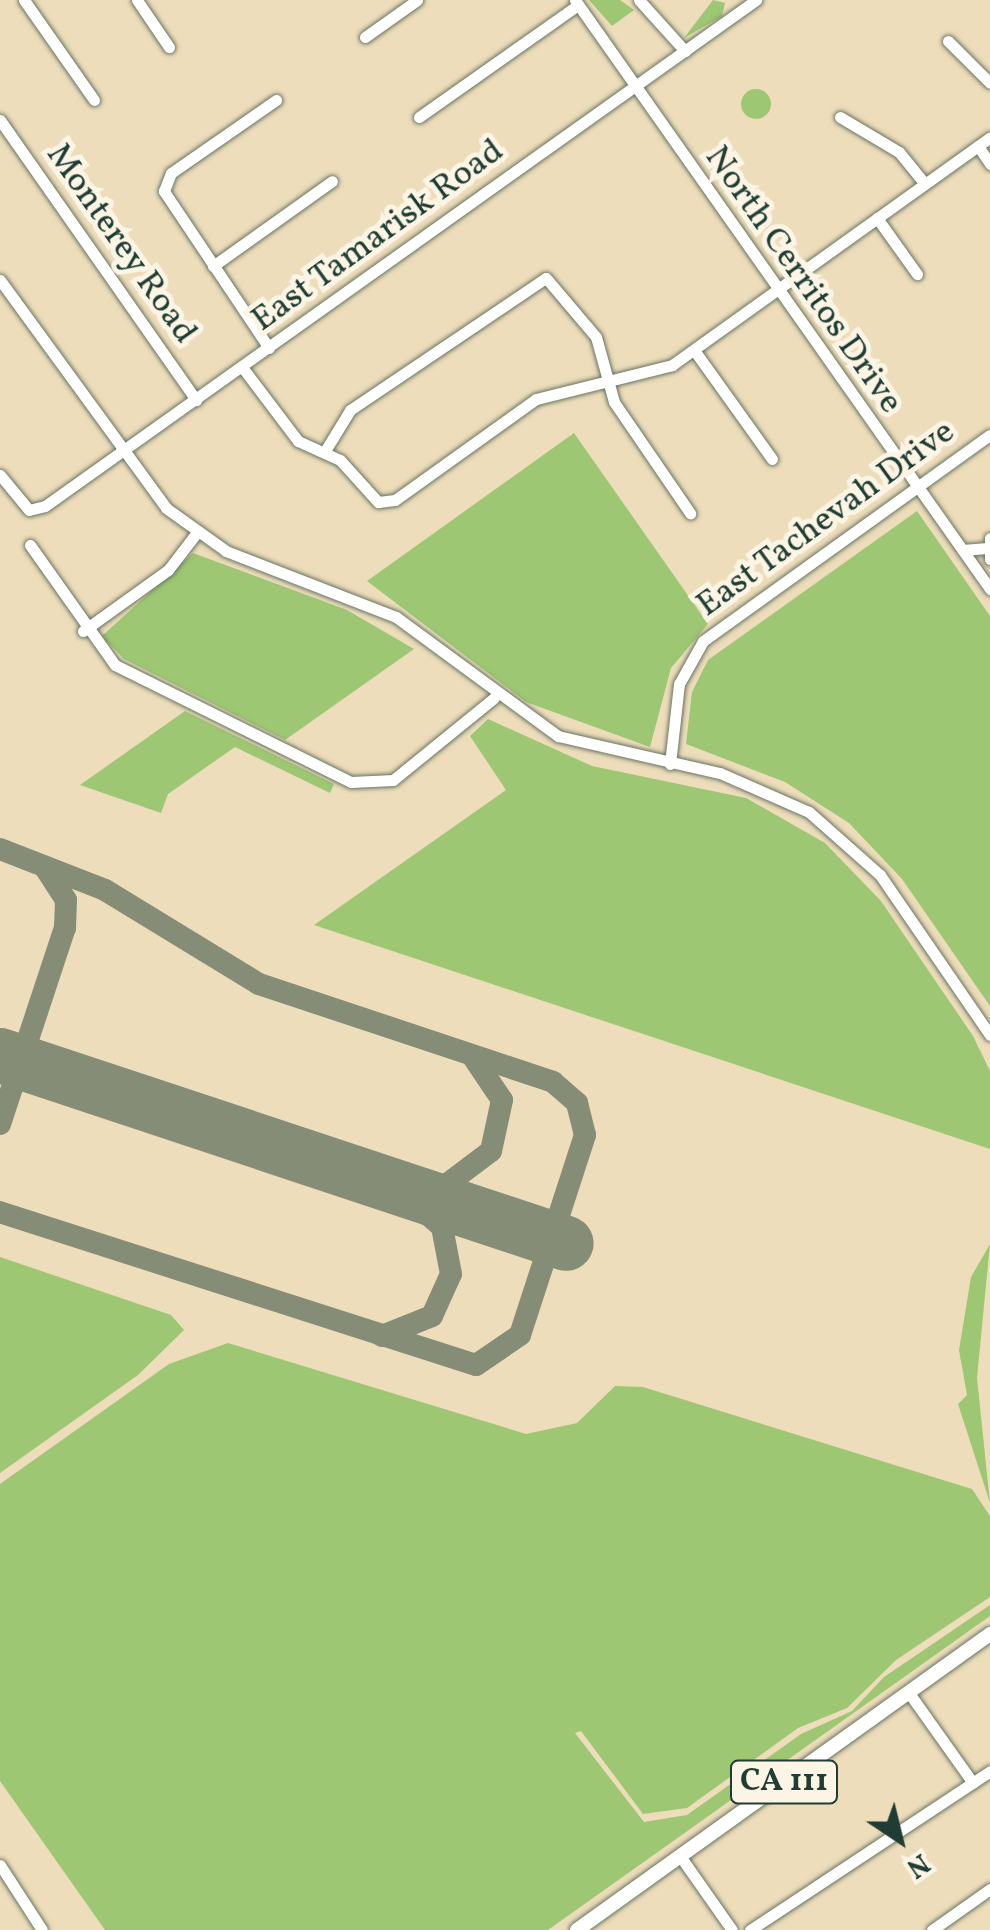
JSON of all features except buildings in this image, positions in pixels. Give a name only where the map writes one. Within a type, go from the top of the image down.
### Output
[{"type":"main road","name":"CA 111","points":[[578,1930],[990,1634]]},
{"type":"street","points":[[24,0],[94,100]]},
{"type":"street","points":[[137,0],[169,48]]},
{"type":"street","points":[[366,37],[417,0]]},
{"type":"street","points":[[640,0],[685,51]]},
{"type":"street","name":"East Tamarisk Road","points":[[0,475],[29,510],[120,453],[756,0]]},
{"type":"street","points":[[419,117],[576,2]]},
{"type":"street","name":"North Cerritos Drive","points":[[576,2],[990,589]]},
{"type":"street","points":[[948,41],[990,83]]},
{"type":"street","points":[[269,348],[213,266],[164,183],[276,100]]},
{"type":"street","points":[[840,117],[899,152],[925,184]]},
{"type":"street","name":"Monterey Road","points":[[0,120],[196,400]]},
{"type":"street","points":[[242,367],[298,441],[325,451],[385,503],[536,399],[663,369],[990,137]]},
{"type":"street","points":[[978,146],[990,164]]},
{"type":"street","points":[[213,266],[332,181]]},
{"type":"street","points":[[877,218],[917,274]]},
{"type":"street","points":[[325,451],[350,410],[546,278],[596,338],[608,380],[690,514]]},
{"type":"street","points":[[0,280],[144,488],[198,531],[252,562],[371,603],[494,698],[574,743],[756,785],[842,837],[894,893],[990,1034]]},
{"type":"street","points":[[694,350],[772,460]]},
{"type":"street","name":"East Tachevah Drive","points":[[670,764],[679,684],[703,641],[990,435]]},
{"type":"street","points":[[83,630],[168,570],[198,531]]},
{"type":"street","points":[[30,545],[83,630],[114,666],[365,786],[393,780],[494,698]]},
{"type":"street","points":[[962,550],[989,548]]},
{"type":"street","points":[[909,1693],[973,1784]]},
{"type":"street","points":[[750,1930],[990,1771]]},
{"type":"street","points":[[680,1856],[732,1930]]},
{"type":"street","points":[[0,1865],[42,1930]]},
{"type":"street","points":[[932,1930],[990,1890]]},
{"type":"green space","points":[[589,0],[620,0],[634,10],[612,26]]},
{"type":"green space","points":[[713,0],[725,3],[722,16],[684,38]]},
{"type":"green space","points":[[756,89],[770,98],[771,104],[762,118],[756,119],[742,110],[741,104],[750,90]]},
{"type":"green space","points":[[574,433],[708,624],[671,668],[650,747],[526,702],[367,581]]},
{"type":"green space","points":[[917,511],[990,616],[990,1006],[902,879],[849,823],[785,782],[686,744],[692,692],[708,660]]},
{"type":"green space","points":[[193,553],[347,610],[414,649],[285,740],[124,659],[102,636]]},
{"type":"green space","points":[[185,711],[334,784],[330,793],[235,747],[168,794],[161,813],[80,785]]},
{"type":"green space","points":[[488,719],[592,766],[746,798],[825,843],[881,901],[973,1036],[990,1071],[990,1149],[314,925],[506,790],[470,736]]},
{"type":"green space","points":[[990,1244],[977,1378],[990,1503],[958,1404],[967,1395],[959,1350],[971,1277]]},
{"type":"green space","points":[[0,1257],[171,1315],[184,1330],[138,1375],[0,1473]]},
{"type":"green space","points":[[228,1343],[526,1434],[577,1423],[615,1386],[643,1387],[972,1489],[990,1516],[990,1597],[896,1660],[847,1708],[798,1728],[687,1808],[643,1814],[581,1731],[575,1733],[644,1822],[687,1815],[801,1734],[852,1711],[884,1677],[990,1605],[990,1616],[548,1930],[105,1930],[0,1781],[0,1484],[169,1364]]},
{"type":"taxiway","points":[[0,849],[105,890],[259,984],[553,1082],[577,1103],[585,1135],[520,1335],[476,1365],[0,1212]]},
{"type":"taxiway","points":[[0,1124],[65,928],[66,900],[44,866]]},
{"type":"taxiway","points":[[392,1185],[446,1185],[491,1151],[502,1100],[473,1057]]},
{"type":"taxiway","points":[[382,1336],[432,1316],[451,1274],[442,1227],[400,1190]]},
{"type":"runway","points":[[0,1055],[566,1243]]}]
